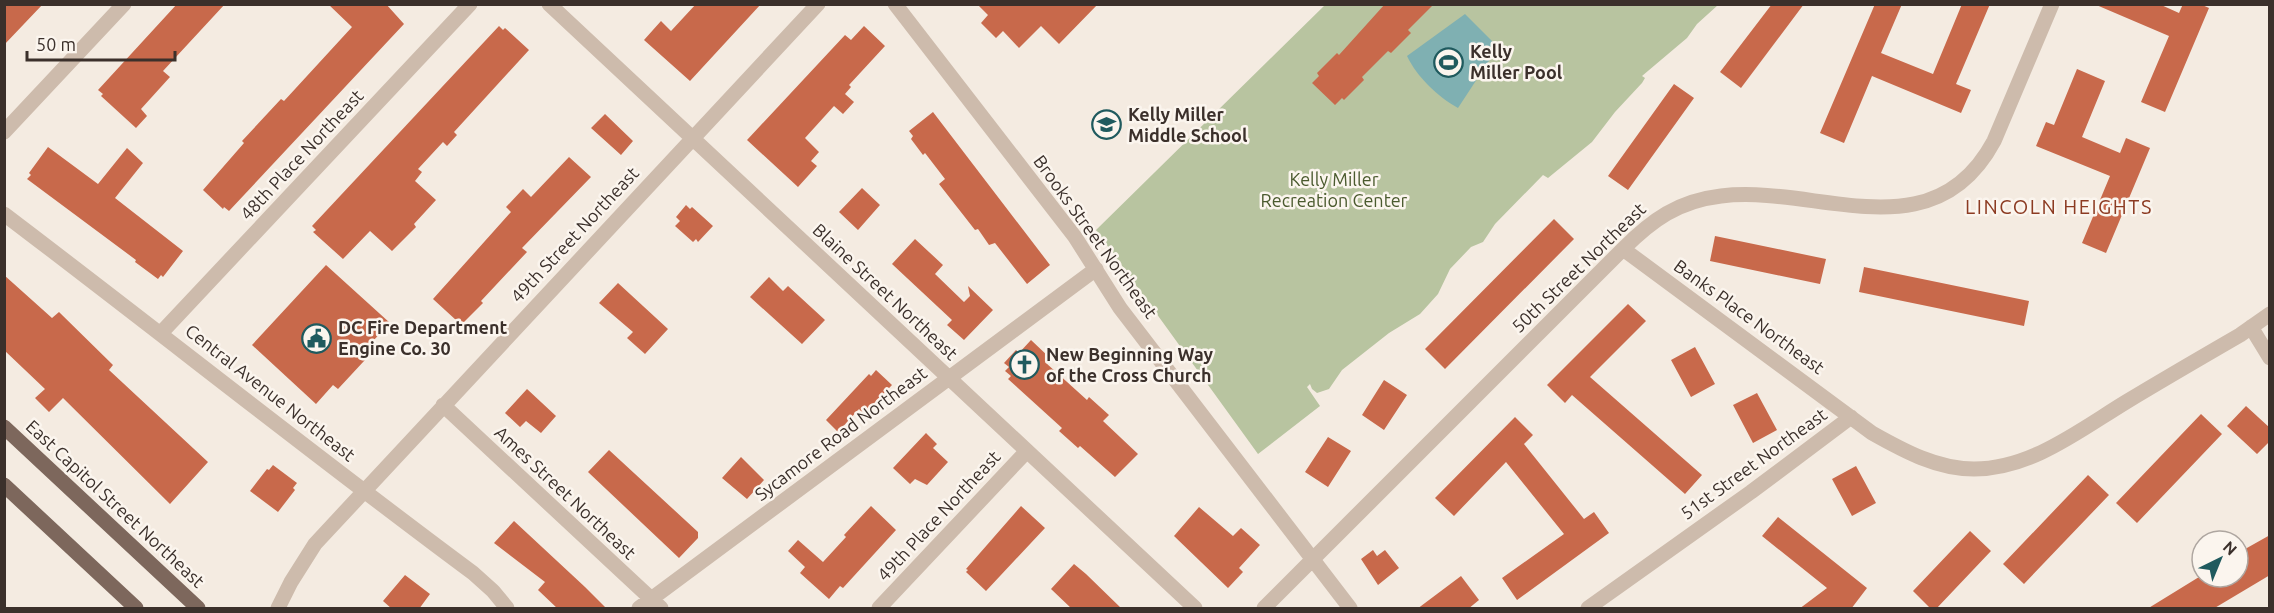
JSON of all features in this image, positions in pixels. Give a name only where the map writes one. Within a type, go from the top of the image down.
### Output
[{"type":"main road","name":"East Capitol Street Northeast","points":[[4,427],[198,609]]},
{"type":"main road","points":[[4,485],[136,609]]},
{"type":"street","points":[[4,132],[124,4]]},
{"type":"street","name":"48th Place Northeast","points":[[161,333],[470,4]]},
{"type":"street","name":"Blaine Street Northeast","points":[[549,4],[1195,609]]},
{"type":"street","name":"49th Street Northeast","points":[[278,609],[291,582],[315,544],[363,490],[818,4]]},
{"type":"street","name":"Brooks Street Northeast","points":[[895,4],[1075,237],[1120,308],[1350,609]]},
{"type":"street","name":"50th Street Northeast","points":[[1264,609],[1646,226],[1661,216],[1692,203],[1720,196],[1748,195],[1885,208],[1921,203],[1942,195],[1972,172],[1990,148],[2052,4]]},
{"type":"street","name":"Central Avenue Northeast","points":[[4,214],[473,573],[493,591],[507,609]]},
{"type":"street","name":"Banks Place Northeast","points":[[1623,249],[1851,417]]},
{"type":"street","name":"Sycamore Road Northeast","points":[[650,605],[1095,269]]},
{"type":"street","name":"51st Street Northeast","points":[[1588,609],[1851,417],[1894,445],[1933,462],[1972,469],[2002,467],[2041,453],[2270,314]]},
{"type":"street","points":[[2251,327],[2270,358]]},
{"type":"street","name":"Ames Street Northeast","points":[[443,405],[650,605]]},
{"type":"street","name":"49th Place Northeast","points":[[879,609],[1027,451]]},
{"type":"green space","name":"Kelly Miller Recreation Center","points":[[1325,5],[1718,5],[1697,24],[1687,38],[1642,76],[1645,78],[1642,83],[1615,112],[1592,142],[1548,178],[1543,175],[1495,224],[1483,242],[1471,247],[1450,269],[1438,294],[1420,314],[1389,333],[1342,370],[1329,389],[1317,393],[1310,384],[1307,387],[1320,406],[1258,454],[1096,230]]},
{"type":"water","name":"Kelly Miller Pool","points":[[1465,14],[1498,47],[1458,108],[1429,86],[1407,56]]},
{"type":"building","points":[[4,4],[43,4],[4,45]]},
{"type":"building","points":[[177,4],[225,4],[163,71],[170,77],[141,109],[147,116],[136,128],[101,96],[103,94],[98,90]]},
{"type":"building","points":[[328,4],[386,4],[404,24],[229,211],[224,207],[223,209],[203,190],[244,143],[242,141],[281,99],[284,101],[352,27]]},
{"type":"building","points":[[696,4],[761,4],[690,81],[644,40],[661,21],[671,31]]},
{"type":"building","points":[[977,4],[1098,4],[1059,44],[1041,26],[1019,48],[1003,31],[996,38],[981,23],[988,15]]},
{"type":"building","points":[[1385,4],[1434,4],[1408,30],[1411,33],[1391,53],[1388,51],[1362,77],[1364,80],[1344,100],[1342,98],[1335,105],[1312,83],[1319,76],[1317,73],[1337,53],[1339,55]]},
{"type":"building","points":[[1772,4],[1804,4],[1741,88],[1720,72]]},
{"type":"building","points":[[1875,4],[1902,4],[1881,53],[1933,74],[1962,4],[1990,4],[1956,84],[1971,90],[1961,113],[1872,76],[1844,143],[1820,133]]},
{"type":"building","points":[[2094,4],[2159,4],[2179,13],[2183,4],[2200,4],[2209,8],[2165,112],[2141,102],[2169,36]]},
{"type":"building","points":[[499,26],[503,30],[505,28],[529,50],[454,132],[457,135],[447,146],[443,142],[418,169],[422,172],[415,181],[436,200],[414,224],[416,227],[392,251],[370,231],[343,259],[313,232],[316,230],[312,226]]},
{"type":"building","points":[[864,26],[885,46],[849,85],[851,87],[845,94],[854,102],[843,114],[834,106],[805,138],[819,152],[811,161],[817,166],[798,187],[747,140],[845,35],[851,40]]},
{"type":"building","points":[[2077,69],[2105,81],[2082,137],[2120,153],[2126,138],[2150,148],[2106,253],[2082,243],[2110,176],[2036,146],[2046,122],[2054,125]]},
{"type":"building","points":[[1674,84],[1694,98],[1628,190],[1608,176]]},
{"type":"building","points":[[933,112],[1050,265],[1027,284],[995,243],[989,245],[978,229],[975,230],[939,184],[945,179],[911,139],[913,136],[909,131]]},
{"type":"building","points":[[605,114],[633,141],[621,155],[591,128]]},
{"type":"building","points":[[48,147],[98,184],[127,148],[143,163],[115,198],[183,251],[163,277],[161,275],[158,279],[27,179]]},
{"type":"building","points":[[569,157],[591,177],[522,248],[527,252],[481,301],[483,303],[463,323],[459,319],[457,321],[433,299],[511,212],[506,207],[523,189],[531,197]]},
{"type":"building","points":[[862,188],[880,205],[858,230],[839,212]]},
{"type":"building","points":[[686,205],[690,209],[692,207],[713,226],[698,242],[696,239],[693,242],[675,226],[680,221],[676,217]]},
{"type":"building","points":[[1554,219],[1574,239],[1445,369],[1425,349]]},
{"type":"building","points":[[1715,236],[1826,259],[1820,284],[1710,261]]},
{"type":"building","points":[[915,239],[943,265],[935,274],[964,302],[970,296],[968,286],[993,310],[964,340],[947,325],[952,320],[892,264]]},
{"type":"building","name":"DC Fire Department Engine Co. 30","points":[[326,265],[390,323],[372,342],[377,347],[338,389],[333,385],[316,404],[252,345]]},
{"type":"building","points":[[1864,267],[2029,301],[2024,326],[1859,292]]},
{"type":"building","points":[[4,275],[52,318],[59,312],[113,365],[109,370],[208,462],[170,504],[63,398],[49,412],[35,398],[45,389],[4,350]]},
{"type":"building","points":[[769,277],[783,291],[788,286],[825,320],[802,344],[750,297]]},
{"type":"building","points":[[618,283],[668,329],[645,354],[627,338],[633,332],[599,303]]},
{"type":"building","points":[[1628,304],[1646,321],[1590,377],[1702,475],[1685,494],[1572,395],[1565,403],[1547,385]]},
{"type":"building","points":[[1031,340],[1050,358],[1046,363],[1087,400],[1089,397],[1109,415],[1103,421],[1138,454],[1115,477],[1059,431],[1062,428],[1008,379],[1011,376],[1005,371],[1009,367],[1004,363],[1016,350],[1019,353]]},
{"type":"building","points":[[1695,347],[1715,384],[1691,397],[1671,360]]},
{"type":"building","points":[[876,370],[892,385],[864,414],[859,409],[838,432],[826,420],[869,374],[871,376]]},
{"type":"building","points":[[1384,380],[1407,395],[1384,430],[1362,415]]},
{"type":"building","points":[[527,389],[556,416],[541,433],[526,421],[520,427],[505,413]]},
{"type":"building","points":[[1757,393],[1777,430],[1753,443],[1733,405]]},
{"type":"building","points":[[2246,406],[2270,428],[2270,441],[2257,454],[2227,426]]},
{"type":"building","points":[[2201,414],[2222,434],[2137,523],[2116,503]]},
{"type":"building","points":[[1515,417],[1533,435],[1524,444],[1584,519],[1594,512],[1609,533],[1517,600],[1502,578],[1564,534],[1506,462],[1454,516],[1435,498]]},
{"type":"building","points":[[926,433],[937,444],[933,448],[948,462],[927,485],[915,479],[910,484],[893,468]]},
{"type":"building","points":[[1328,437],[1351,451],[1328,487],[1305,472]]},
{"type":"building","points":[[609,450],[698,532],[698,538],[679,558],[588,472]]},
{"type":"building","points":[[741,457],[764,480],[747,499],[722,478]]},
{"type":"building","points":[[273,465],[297,483],[293,488],[295,490],[278,512],[250,491],[267,469],[269,470]]},
{"type":"building","points":[[1856,466],[1876,503],[1852,516],[1832,479]]},
{"type":"building","points":[[2088,475],[2109,495],[2024,584],[2003,564]]},
{"type":"building","points":[[871,506],[896,530],[843,588],[840,586],[829,599],[800,573],[805,567],[788,551],[798,540],[823,562]]},
{"type":"building","points":[[1021,506],[1045,528],[986,591],[966,572],[968,570],[966,569]]},
{"type":"building","points":[[1199,507],[1233,536],[1241,528],[1260,545],[1239,568],[1243,572],[1228,588],[1174,536]]},
{"type":"building","points":[[1778,517],[1867,588],[1851,609],[1799,609],[1827,588],[1762,536]]},
{"type":"building","points":[[514,521],[607,609],[558,609],[538,590],[545,582],[494,543]]},
{"type":"building","points":[[1970,531],[1991,551],[1936,609],[1931,609],[1913,591]]},
{"type":"building","points":[[2270,535],[2270,575],[2250,587],[2250,546]]},
{"type":"building","points":[[1373,550],[1377,556],[1385,550],[1399,568],[1378,585],[1361,559]]},
{"type":"building","points":[[1074,564],[1122,609],[1072,609],[1051,589]]},
{"type":"building","points":[[405,575],[430,594],[419,609],[392,609],[383,601]]},
{"type":"building","points":[[1461,576],[1479,600],[1468,609],[1417,609]]},
{"type":"building","points":[[2190,583],[2190,589],[2247,589],[2213,609],[2147,609]]},
{"type":"place","name":"Kelly Miller Pool","points":[[1449,62]]},
{"type":"place","name":"Kelly Miller Middle School","points":[[1107,125]]},
{"type":"place","name":"DC Fire Department Engine Co. 30","points":[[317,338]]},
{"type":"place","name":"New Beginning Way of the Cross Church","points":[[1025,365]]},
{"type":"district","name":"LINCOLN HEIGHTS","points":[[2059,207]]}]
